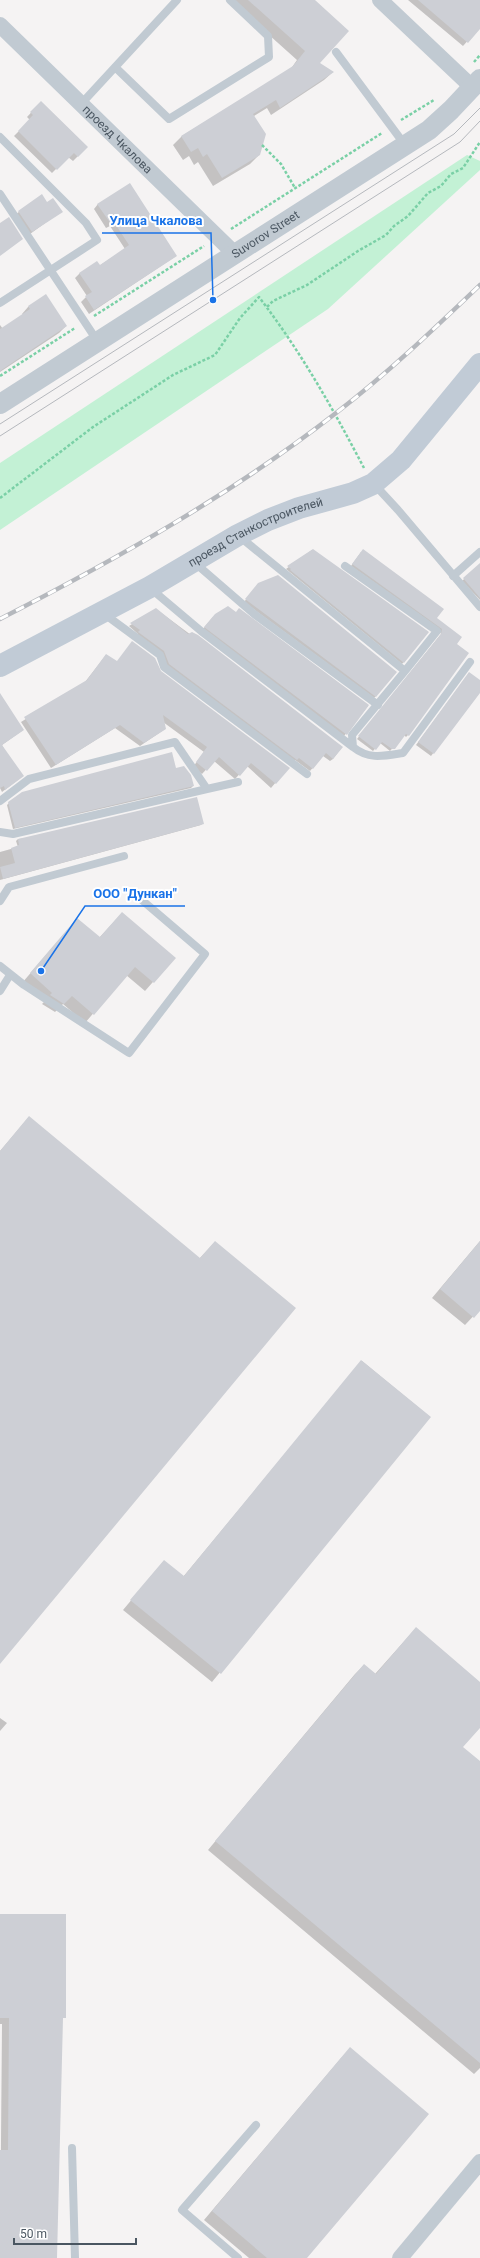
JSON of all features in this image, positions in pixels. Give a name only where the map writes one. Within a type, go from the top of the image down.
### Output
[{"type":"main road","name":"проезд Станкостроителей","points":[[0,666],[150,587],[192,561],[268,520],[299,508],[353,493],[373,484],[402,460],[480,364]]},
{"type":"street","points":[[380,0],[471,82]]},
{"type":"street","name":"проезд Чкалова","points":[[0,25],[235,254]]},
{"type":"street","name":"Suvorov Street","points":[[0,404],[429,130],[471,82]]},
{"type":"street","points":[[400,2258],[478,2169]]},
{"type":"lane","points":[[81,104],[177,0]]},
{"type":"lane","points":[[115,67],[169,119],[269,57],[268,36],[230,0]]},
{"type":"lane","points":[[336,52],[405,145]]},
{"type":"lane","points":[[0,136],[86,223],[97,240],[0,304]]},
{"type":"lane","points":[[0,194],[98,342]]},
{"type":"lane","points":[[373,484],[398,510],[480,607]]},
{"type":"lane","points":[[238,535],[405,671]]},
{"type":"lane","points":[[453,576],[480,552]]},
{"type":"lane","points":[[192,561],[254,614],[378,705]]},
{"type":"lane","points":[[345,566],[436,631],[378,705],[352,735],[353,747]]},
{"type":"lane","points":[[150,587],[201,631],[362,755],[382,756],[403,753],[470,662]]},
{"type":"lane","points":[[102,613],[160,655],[164,667],[307,774]]},
{"type":"lane","points":[[0,801],[29,779],[175,742],[207,789]]},
{"type":"lane","points":[[0,832],[13,834],[238,782]]},
{"type":"lane","points":[[0,901],[9,886],[124,856]]},
{"type":"lane","points":[[0,966],[10,975],[129,1053],[205,954],[136,895]]},
{"type":"lane","points":[[0,991],[10,975]]},
{"type":"lane","points":[[238,2258],[182,2210],[256,2125]]},
{"type":"lane","points":[[72,2148],[75,2258]]},
{"type":"path","points":[[0,376],[440,96],[471,82],[480,55]]},
{"type":"path","points":[[267,307],[273,301],[307,285],[375,240],[386,235],[394,226],[408,216],[428,193],[441,186],[451,174],[463,168],[480,142]]},
{"type":"path","points":[[262,145],[280,164],[295,188]]},
{"type":"path","points":[[0,498],[93,427],[173,375],[215,355],[240,318],[259,297],[288,334],[320,384],[373,484]]},
{"type":"green space","points":[[467,155],[480,161],[480,170],[328,309],[0,530],[0,463]]},
{"type":"building","points":[[248,0],[315,0],[349,31],[320,63],[334,72],[280,108],[276,100],[253,114],[266,134],[260,155],[222,178],[207,154],[203,157],[198,148],[191,152],[181,136],[293,66],[305,51]]},
{"type":"building","points":[[418,0],[480,0],[480,29],[468,43]]},
{"type":"building","points":[[41,101],[88,147],[78,157],[74,153],[57,170],[18,131],[33,115],[30,112]]},
{"type":"building","points":[[130,183],[177,256],[94,310],[85,296],[92,292],[79,273],[97,261],[100,265],[129,245],[114,222],[111,224],[97,204]]},
{"type":"building","points":[[42,194],[47,202],[53,198],[63,212],[32,232],[18,211]]},
{"type":"building","points":[[9,217],[23,239],[0,256],[0,223]]},
{"type":"building","points":[[46,294],[67,326],[0,371],[0,329],[30,309],[28,306]]},
{"type":"building","points":[[313,549],[429,632],[404,663],[290,570],[291,569],[287,566]]},
{"type":"building","points":[[363,549],[444,609],[437,618],[462,637],[457,644],[469,653],[409,736],[406,734],[395,749],[392,749],[382,742],[376,750],[358,736],[441,634],[442,629],[352,564]]},
{"type":"building","points":[[480,563],[480,598],[463,578]]},
{"type":"building","points":[[278,575],[397,672],[376,697],[245,599],[258,583]]},
{"type":"building","points":[[228,606],[236,612],[239,608],[369,705],[347,735],[204,627],[215,614]]},
{"type":"building","points":[[156,608],[188,634],[192,632],[198,635],[343,747],[333,759],[326,753],[313,769],[299,758],[297,760],[169,664],[164,651],[138,632],[140,630],[130,623]]},
{"type":"building","points":[[132,641],[155,658],[161,671],[290,768],[276,784],[251,763],[240,776],[219,757],[207,771],[196,762],[207,747],[163,715],[166,729],[144,743],[120,725],[56,765],[24,717],[87,680],[106,654],[117,661]]},
{"type":"building","points":[[469,672],[480,680],[480,693],[434,754],[418,742]]},
{"type":"building","points":[[0,693],[24,730],[2,745],[24,776],[5,790],[4,786],[0,788]]},
{"type":"building","points":[[172,752],[176,768],[184,766],[191,775],[194,786],[15,828],[8,802],[22,792]]},
{"type":"building","points":[[197,797],[204,824],[3,879],[0,867],[15,863],[11,848],[19,845],[18,839]]},
{"type":"building","points":[[122,912],[176,958],[154,983],[135,967],[94,1015],[72,996],[64,1004],[50,995],[52,993],[30,973],[77,918],[100,937]]},
{"type":"building","points":[[29,1116],[200,1258],[215,1241],[296,1308],[0,1664],[0,1151]]},
{"type":"building","points":[[480,1241],[480,1311],[474,1318],[440,1289]]},
{"type":"building","points":[[361,1360],[431,1417],[221,1674],[130,1600],[164,1560],[184,1576]]},
{"type":"building","points":[[416,1627],[480,1682],[480,1728],[463,1747],[480,1761],[480,2063],[215,1841],[364,1664],[376,1674]]},
{"type":"building","points":[[0,1914],[66,1914],[66,2018],[63,2018],[57,2258],[0,2258],[0,2150],[8,2150],[9,2018],[0,2018]]},
{"type":"building","points":[[350,2047],[429,2114],[307,2258],[267,2258],[212,2211]]},
{"type":"tram line","points":[[0,424],[454,134],[480,108]]},
{"type":"tram line","points":[[0,436],[460,142],[480,121]]},
{"type":"railway","points":[[0,619],[87,573],[173,524],[215,498],[297,443],[374,383],[428,335],[480,285]]},
{"type":"place","name":"Улица Чкалова","points":[[213,300]]},
{"type":"place","name":"ООО \"Дункан\"","points":[[41,971]]}]
